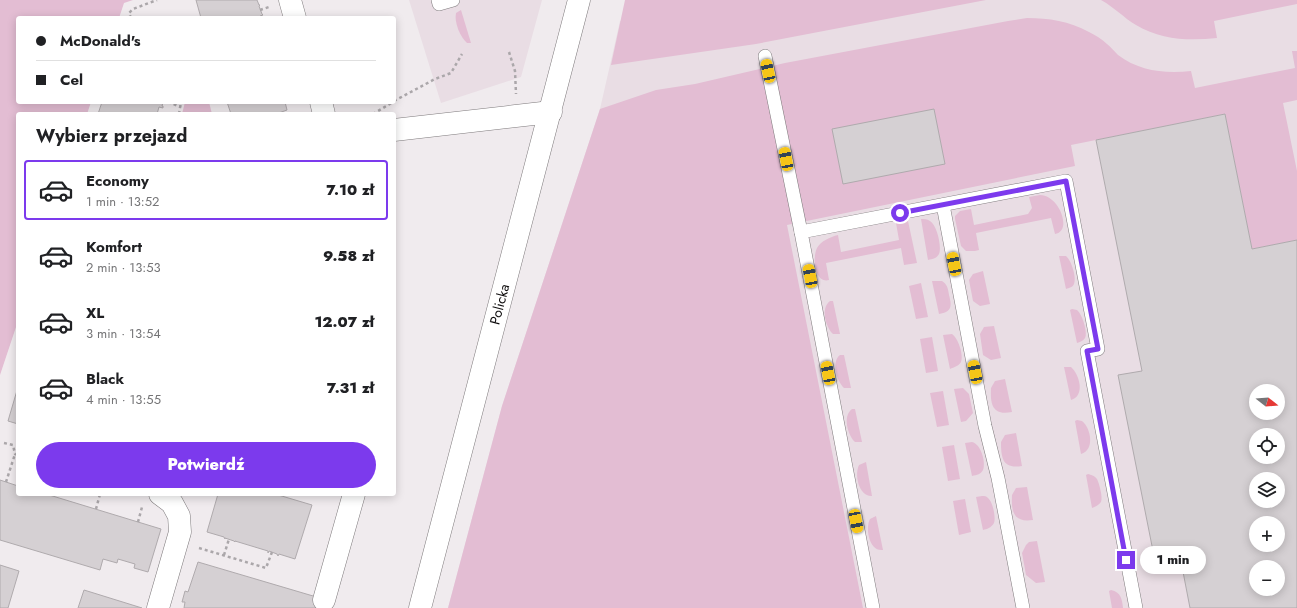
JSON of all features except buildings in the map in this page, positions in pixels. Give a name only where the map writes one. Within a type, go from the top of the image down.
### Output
[{"type":"street","points":[[290,0],[294,16]]},
{"type":"street","name":"Policka","points":[[420,608],[551,112],[579,0]]},
{"type":"street","points":[[396,130],[551,112]]},
{"type":"street","points":[[158,608],[180,532],[179,516],[172,503],[163,496]]},
{"type":"street","points":[[324,600],[353,496]]},
{"type":"lane","points":[[438,0],[439,4],[453,0]]},
{"type":"lane","points":[[765,56],[801,232],[873,608]]},
{"type":"lane","points":[[801,232],[1066,181],[1098,349],[1087,351],[1136,608]]},
{"type":"lane","points":[[943,205],[985,426],[998,478],[1023,608]]},
{"type":"path","points":[[130,16],[129,13],[133,9],[157,0]]},
{"type":"path","points":[[509,52],[515,71],[517,116]]},
{"type":"path","points":[[396,100],[435,79],[451,73],[462,54]]},
{"type":"path","points":[[173,104],[181,107],[180,112]]},
{"type":"path","points":[[376,112],[390,104]]},
{"type":"path","points":[[4,443],[13,445],[16,454],[6,482]]},
{"type":"path","points":[[96,509],[99,496]]},
{"type":"path","points":[[224,555],[229,539]]},
{"type":"path","points":[[178,541],[266,568],[272,552]]},
{"type":"shaded area","points":[[0,0],[133,0],[124,3],[120,16],[16,16],[16,104],[90,104],[88,112],[16,112],[16,327],[0,375]]},
{"type":"shaded area","points":[[409,0],[542,0],[521,77],[441,103]]},
{"type":"shaded area","points":[[625,0],[986,0],[756,44],[611,65]]},
{"type":"shaded area","points":[[851,0],[1297,0],[1297,608],[448,608],[502,406],[600,109],[620,21]]},
{"type":"shaded area","points":[[1101,0],[1297,0],[1297,4],[1214,21],[1217,38],[1186,39],[1155,34],[1146,30]]},
{"type":"shaded area","points":[[461,10],[471,43],[467,43],[464,40],[457,25],[456,13]]},
{"type":"shaded area","points":[[1027,18],[1059,21],[1081,28],[1101,39],[1118,55],[1143,68],[1172,72],[1191,71],[1195,88],[1295,68],[1292,51],[1297,51],[1297,100],[1283,103],[1297,171],[1297,240],[1252,249],[1225,114],[1071,145],[1075,166],[787,225],[863,608],[448,608],[502,406],[600,109],[656,90],[695,84],[785,63]]},
{"type":"shaded area","points":[[184,104],[210,104],[212,112],[182,112]]},
{"type":"shaded area","points":[[1040,195],[1053,201],[1058,207],[1063,220],[1063,227],[1060,231],[1055,234],[1051,218],[976,233],[979,250],[966,251],[961,246],[955,219],[955,216],[960,211],[971,209],[974,225],[1028,214],[1032,208],[1029,197]]},
{"type":"shaded area","points":[[921,219],[928,220],[933,223],[937,231],[939,242],[939,254],[935,258],[928,260]]},
{"type":"shaded area","points":[[908,221],[917,263],[904,265],[901,248],[826,263],[829,280],[824,280],[818,274],[815,264],[816,252],[821,243],[826,240],[838,235],[841,252],[899,240],[896,223]]},
{"type":"shaded area","points":[[1059,256],[1066,256],[1068,258],[1074,273],[1075,281],[1073,285],[1066,289]]},
{"type":"shaded area","points":[[983,271],[990,304],[980,306],[973,301],[969,280],[973,274]]},
{"type":"shaded area","points":[[932,281],[942,281],[948,288],[951,305],[949,310],[946,312],[939,314]]},
{"type":"shaded area","points":[[921,283],[928,317],[916,319],[909,286]]},
{"type":"shaded area","points":[[830,301],[833,301],[840,334],[833,334],[826,323],[825,308]]},
{"type":"shaded area","points":[[1070,310],[1077,310],[1081,315],[1086,332],[1085,338],[1077,343]]},
{"type":"shaded area","points":[[994,326],[1001,358],[991,360],[983,355],[980,334],[984,327]]},
{"type":"shaded area","points":[[952,334],[960,347],[962,359],[959,364],[950,369],[943,335]]},
{"type":"shaded area","points":[[932,337],[938,371],[926,373],[920,339]]},
{"type":"shaded area","points":[[840,355],[844,355],[851,388],[844,388],[837,377],[835,366],[837,358]]},
{"type":"shaded area","points":[[1064,367],[1071,367],[1079,380],[1080,390],[1075,398],[1071,400]]},
{"type":"shaded area","points":[[1005,379],[1012,412],[1006,413],[997,411],[992,404],[991,399],[991,388],[995,381]]},
{"type":"shaded area","points":[[963,388],[969,394],[973,413],[966,421],[961,422],[954,389]]},
{"type":"shaded area","points":[[943,391],[949,425],[937,427],[930,393]]},
{"type":"shaded area","points":[[852,409],[855,409],[862,442],[855,442],[848,431],[847,416]]},
{"type":"shaded area","points":[[1075,421],[1082,421],[1085,424],[1088,429],[1090,439],[1088,448],[1081,454]]},
{"type":"shaded area","points":[[1016,433],[1022,466],[1016,467],[1004,462],[1001,442],[1005,435]]},
{"type":"shaded area","points":[[972,442],[978,446],[982,454],[984,467],[979,474],[972,476],[965,443]]},
{"type":"shaded area","points":[[954,445],[960,479],[948,481],[942,447]]},
{"type":"shaded area","points":[[866,462],[872,496],[864,493],[857,479],[859,465]]},
{"type":"shaded area","points":[[1088,474],[1097,479],[1101,494],[1101,502],[1092,508],[1086,475]]},
{"type":"shaded area","points":[[1027,487],[1033,520],[1022,520],[1018,518],[1013,511],[1012,506],[1012,495],[1016,488]]},
{"type":"shaded area","points":[[986,496],[990,500],[993,506],[995,518],[992,526],[983,530],[976,497]]},
{"type":"shaded area","points":[[965,499],[971,532],[959,535],[953,501]]},
{"type":"shaded area","points":[[876,516],[883,550],[878,550],[874,547],[869,539],[868,528],[870,519]]},
{"type":"shaded area","points":[[1037,541],[1045,582],[1036,583],[1026,575],[1022,553],[1029,542]]},
{"type":"shaded area","points":[[1111,590],[1119,594],[1123,608],[1112,608],[1109,591]]},
{"type":"route","points":[[900,213],[1066,181],[1098,349],[1087,351],[1126,560]]}]
